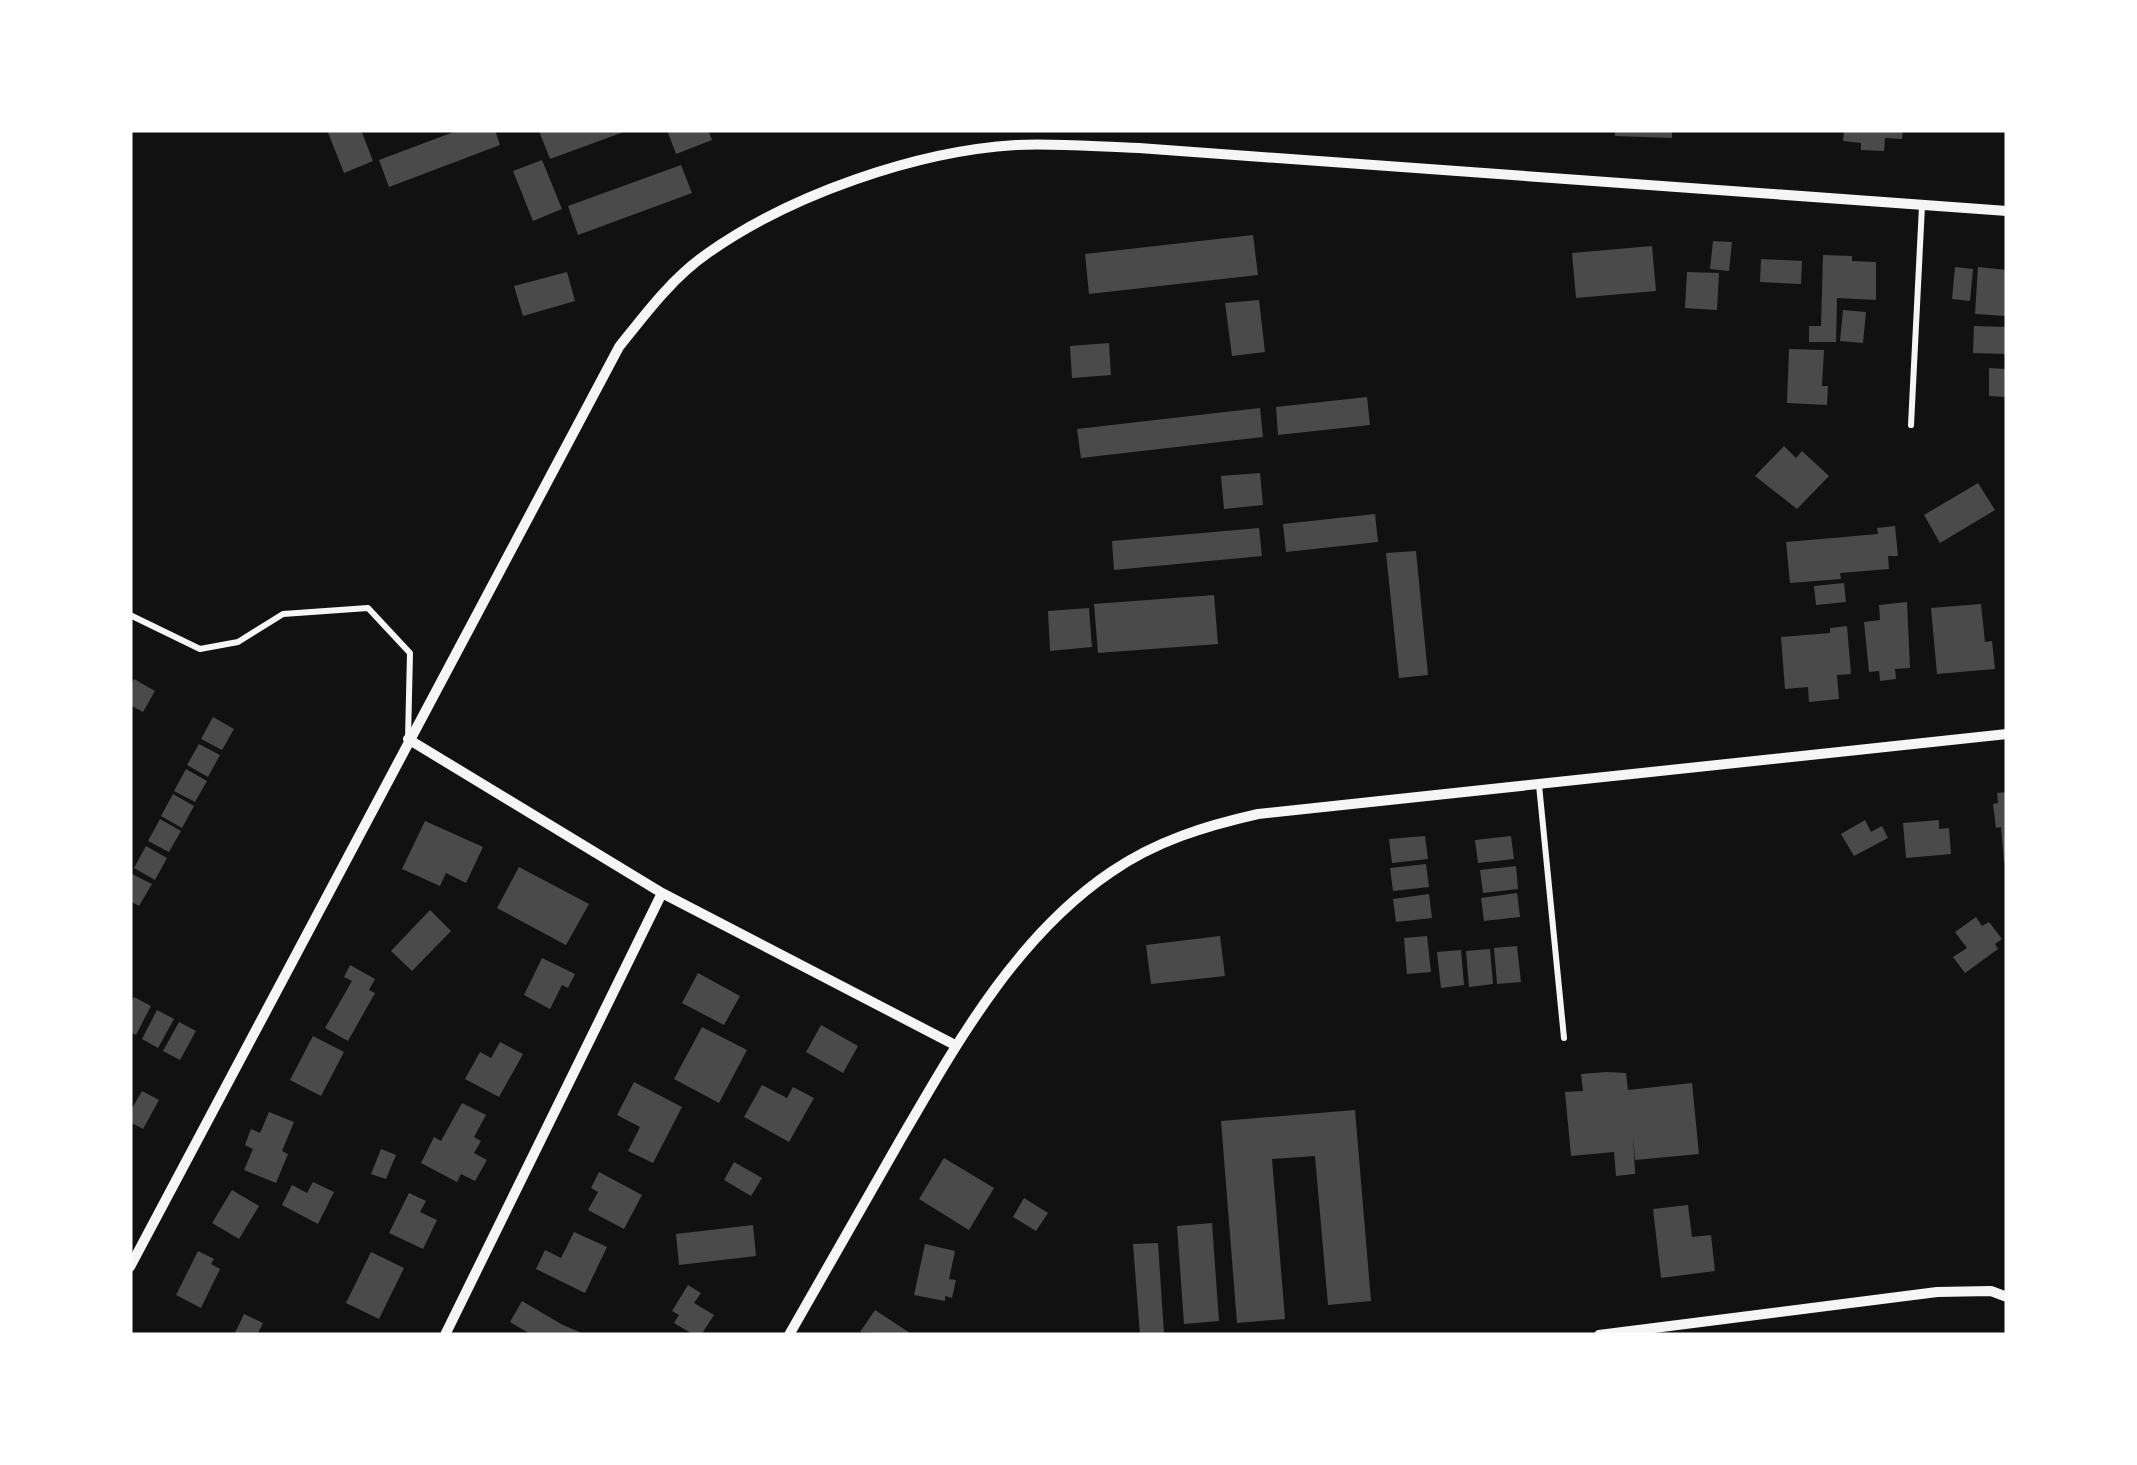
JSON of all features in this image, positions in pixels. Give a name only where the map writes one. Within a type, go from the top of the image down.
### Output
[{"type":"street","points":[[130,1266],[618,347],[665,290],[707,254],[764,220],[912,162],[1016,146],[1139,148],[2007,211]]},
{"type":"street","points":[[789,1335],[955,1045],[1024,952],[1065,907],[1112,871],[1154,847],[1196,829],[1258,814],[2007,734]]},
{"type":"street","points":[[408,739],[662,893],[955,1045]]},
{"type":"street","points":[[444,1335],[662,893]]},
{"type":"street","points":[[1599,1335],[1938,1292],[1992,1291],[2007,1297]]},
{"type":"lane","points":[[1911,425],[1922,205]]},
{"type":"lane","points":[[130,614],[200,649],[238,642],[283,614],[368,608],[410,654],[408,739]]},
{"type":"lane","points":[[1539,784],[1564,1038]]},
{"type":"building","points":[[327,130],[361,130],[373,161],[344,173]]},
{"type":"building","points":[[459,130],[495,130],[500,145],[389,187],[379,160]]},
{"type":"building","points":[[629,130],[550,159],[539,131]]},
{"type":"building","points":[[667,130],[708,130],[712,140],[676,154]]},
{"type":"building","points":[[1615,130],[1672,130],[1672,138],[1615,136]]},
{"type":"building","points":[[1844,130],[1903,130],[1902,139],[1885,138],[1884,151],[1861,150],[1861,143],[1843,141]]},
{"type":"building","points":[[542,160],[562,209],[533,221],[513,171]]},
{"type":"building","points":[[681,165],[692,193],[578,235],[568,206]]},
{"type":"building","points":[[1253,235],[1258,275],[1089,294],[1085,254]]},
{"type":"building","points":[[1713,241],[1732,242],[1729,271],[1710,269]]},
{"type":"building","points":[[1652,246],[1656,291],[1576,298],[1572,253]]},
{"type":"building","points":[[1823,255],[1876,262],[1876,300],[1837,298],[1836,342],[1809,342],[1809,326],[1821,326]]},
{"type":"building","points":[[1761,259],[1802,261],[1801,284],[1760,282]]},
{"type":"building","points":[[1955,267],[1973,269],[1970,301],[1952,299]]},
{"type":"building","points":[[1978,267],[2007,270],[2007,316],[1975,314]]},
{"type":"building","points":[[567,272],[575,301],[523,316],[514,286]]},
{"type":"building","points":[[1687,272],[1719,273],[1717,310],[1685,308]]},
{"type":"building","points":[[1259,300],[1265,352],[1232,356],[1225,303]]},
{"type":"building","points":[[1843,310],[1866,312],[1863,343],[1840,341]]},
{"type":"building","points":[[1974,326],[2007,327],[2007,354],[1973,353]]},
{"type":"building","points":[[1109,343],[1111,375],[1072,378],[1070,346]]},
{"type":"building","points":[[1789,349],[1824,350],[1822,386],[1828,386],[1827,405],[1787,403]]},
{"type":"building","points":[[1989,368],[2007,369],[2007,397],[1989,396]]},
{"type":"building","points":[[1367,397],[1370,425],[1278,435],[1276,407]]},
{"type":"building","points":[[1260,408],[1263,437],[1081,458],[1077,429]]},
{"type":"building","points":[[1784,446],[1796,458],[1802,451],[1829,476],[1797,509],[1755,476]]},
{"type":"building","points":[[1260,473],[1263,505],[1224,509],[1221,476]]},
{"type":"building","points":[[1978,483],[1995,510],[1940,543],[1924,515]]},
{"type":"building","points":[[1375,514],[1378,542],[1286,552],[1283,524]]},
{"type":"building","points":[[1895,526],[1898,556],[1888,556],[1889,569],[1840,573],[1841,579],[1790,583],[1786,542],[1878,534],[1877,528]]},
{"type":"building","points":[[1259,528],[1262,556],[1114,570],[1112,541]]},
{"type":"building","points":[[1416,551],[1428,675],[1399,678],[1386,553]]},
{"type":"building","points":[[1844,583],[1846,602],[1816,605],[1814,586]]},
{"type":"building","points":[[1214,595],[1218,644],[1098,653],[1094,604]]},
{"type":"building","points":[[1907,602],[1910,668],[1895,669],[1896,679],[1880,681],[1879,671],[1869,672],[1864,622],[1880,620],[1879,605]]},
{"type":"building","points":[[1981,604],[1985,642],[1992,641],[1995,669],[1937,674],[1931,608]]},
{"type":"building","points":[[1089,608],[1092,647],[1050,651],[1048,611]]},
{"type":"building","points":[[1847,626],[1851,674],[1837,675],[1839,699],[1809,702],[1808,687],[1785,689],[1781,637],[1830,633],[1830,628]]},
{"type":"building","points":[[134,679],[155,691],[143,712],[130,705]]},
{"type":"building","points":[[213,717],[234,729],[222,750],[201,739]]},
{"type":"building","points":[[199,744],[220,755],[208,777],[187,765]]},
{"type":"building","points":[[186,769],[207,781],[195,802],[174,791]]},
{"type":"building","points":[[2007,792],[2004,862],[2001,827],[1996,828],[1993,804],[1998,803],[1997,793]]},
{"type":"building","points":[[173,794],[194,806],[182,828],[161,816]]},
{"type":"building","points":[[160,819],[181,831],[169,852],[148,841]]},
{"type":"building","points":[[1865,820],[1871,832],[1882,826],[1888,838],[1854,856],[1841,834]]},
{"type":"building","points":[[1939,820],[1939,829],[1949,828],[1951,854],[1906,858],[1903,823]]},
{"type":"building","points":[[425,821],[483,847],[466,883],[446,873],[440,886],[402,869]]},
{"type":"building","points":[[1425,836],[1428,859],[1392,863],[1389,839]]},
{"type":"building","points":[[1511,836],[1514,859],[1478,863],[1475,840]]},
{"type":"building","points":[[146,846],[167,858],[155,880],[134,868]]},
{"type":"building","points":[[1426,864],[1429,887],[1393,891],[1390,868]]},
{"type":"building","points":[[1516,866],[1518,889],[1483,893],[1480,870]]},
{"type":"building","points":[[519,867],[589,904],[566,945],[497,908]]},
{"type":"building","points":[[130,873],[152,884],[139,906],[130,901]]},
{"type":"building","points":[[1517,893],[1520,917],[1484,921],[1481,898]]},
{"type":"building","points":[[1429,894],[1432,918],[1396,922],[1393,899]]},
{"type":"building","points":[[430,910],[451,931],[412,971],[391,951]]},
{"type":"building","points":[[1976,917],[1982,926],[1989,922],[2002,939],[1995,944],[1998,949],[1965,973],[1953,957],[1967,948],[1955,932]]},
{"type":"building","points":[[1220,936],[1225,976],[1151,984],[1146,945]]},
{"type":"building","points":[[1427,936],[1431,972],[1407,974],[1404,938]]},
{"type":"building","points":[[1517,946],[1521,982],[1497,984],[1494,948]]},
{"type":"building","points":[[1490,949],[1493,984],[1469,987],[1466,951]]},
{"type":"building","points":[[1461,950],[1464,985],[1441,988],[1437,952]]},
{"type":"building","points":[[542,958],[575,974],[568,988],[562,985],[550,1009],[524,995]]},
{"type":"building","points":[[350,965],[375,979],[369,990],[375,993],[348,1041],[325,1028],[352,981],[344,977]]},
{"type":"building","points":[[698,973],[740,996],[724,1025],[682,1003]]},
{"type":"building","points":[[134,997],[151,1006],[136,1035],[130,1032],[130,1005]]},
{"type":"building","points":[[157,1010],[174,1019],[158,1048],[142,1039]]},
{"type":"building","points":[[179,1022],[196,1031],[180,1060],[163,1051]]},
{"type":"building","points":[[821,1025],[858,1046],[843,1073],[806,1052]]},
{"type":"building","points":[[702,1027],[747,1050],[719,1103],[674,1079]]},
{"type":"building","points":[[313,1036],[344,1052],[321,1096],[290,1080]]},
{"type":"building","points":[[500,1042],[523,1054],[499,1097],[465,1079],[480,1052],[491,1058]]},
{"type":"building","points":[[1626,1073],[1628,1090],[1692,1083],[1699,1154],[1635,1160],[1633,1134],[1635,1174],[1616,1176],[1614,1152],[1571,1156],[1565,1092],[1583,1091],[1581,1074]]},
{"type":"building","points":[[634,1082],[682,1107],[653,1163],[628,1151],[640,1127],[617,1115]]},
{"type":"building","points":[[762,1085],[787,1098],[793,1087],[814,1098],[789,1142],[744,1117]]},
{"type":"building","points":[[142,1091],[159,1100],[143,1129],[130,1122],[130,1112]]},
{"type":"building","points":[[462,1103],[486,1115],[474,1137],[481,1141],[474,1153],[487,1160],[475,1181],[461,1174],[457,1182],[421,1163],[434,1137],[441,1141]]},
{"type":"building","points":[[1355,1110],[1371,1301],[1328,1305],[1315,1156],[1272,1159],[1285,1319],[1237,1323],[1221,1121]]},
{"type":"building","points":[[269,1112],[294,1122],[282,1151],[288,1154],[276,1183],[244,1170],[253,1149],[245,1145],[251,1129],[260,1133]]},
{"type":"building","points":[[381,1149],[396,1155],[386,1179],[371,1174]]},
{"type":"building","points":[[944,1158],[994,1188],[969,1230],[919,1199]]},
{"type":"building","points":[[734,1162],[762,1178],[751,1196],[724,1180]]},
{"type":"building","points":[[599,1172],[642,1195],[624,1229],[588,1210],[598,1192],[591,1188]]},
{"type":"building","points":[[313,1182],[334,1192],[318,1224],[282,1205],[292,1185],[307,1193]]},
{"type":"building","points":[[232,1190],[259,1206],[239,1239],[212,1223]]},
{"type":"building","points":[[409,1193],[426,1201],[420,1212],[437,1220],[423,1249],[389,1233]]},
{"type":"building","points":[[1024,1198],[1048,1213],[1036,1231],[1013,1217]]},
{"type":"building","points":[[1688,1205],[1692,1237],[1711,1235],[1715,1271],[1661,1278],[1653,1209]]},
{"type":"building","points":[[1212,1223],[1219,1321],[1184,1324],[1177,1226]]},
{"type":"building","points":[[753,1225],[756,1256],[679,1265],[676,1234]]},
{"type":"building","points":[[574,1232],[607,1247],[585,1293],[536,1269],[545,1250],[561,1258]]},
{"type":"building","points":[[1158,1243],[1164,1334],[1140,1335],[1133,1244]]},
{"type":"building","points":[[925,1244],[955,1251],[949,1279],[956,1280],[952,1298],[945,1296],[945,1301],[914,1295]]},
{"type":"building","points":[[198,1251],[214,1259],[211,1264],[220,1269],[201,1308],[176,1295]]},
{"type":"building","points":[[371,1252],[404,1268],[379,1319],[346,1303]]},
{"type":"building","points":[[688,1285],[701,1293],[694,1303],[714,1315],[701,1335],[674,1323],[679,1315],[672,1311]]},
{"type":"building","points":[[522,1301],[586,1335],[532,1335],[510,1322]]},
{"type":"building","points":[[875,1310],[913,1335],[860,1332]]},
{"type":"building","points":[[244,1314],[263,1323],[257,1335],[234,1335]]}]
